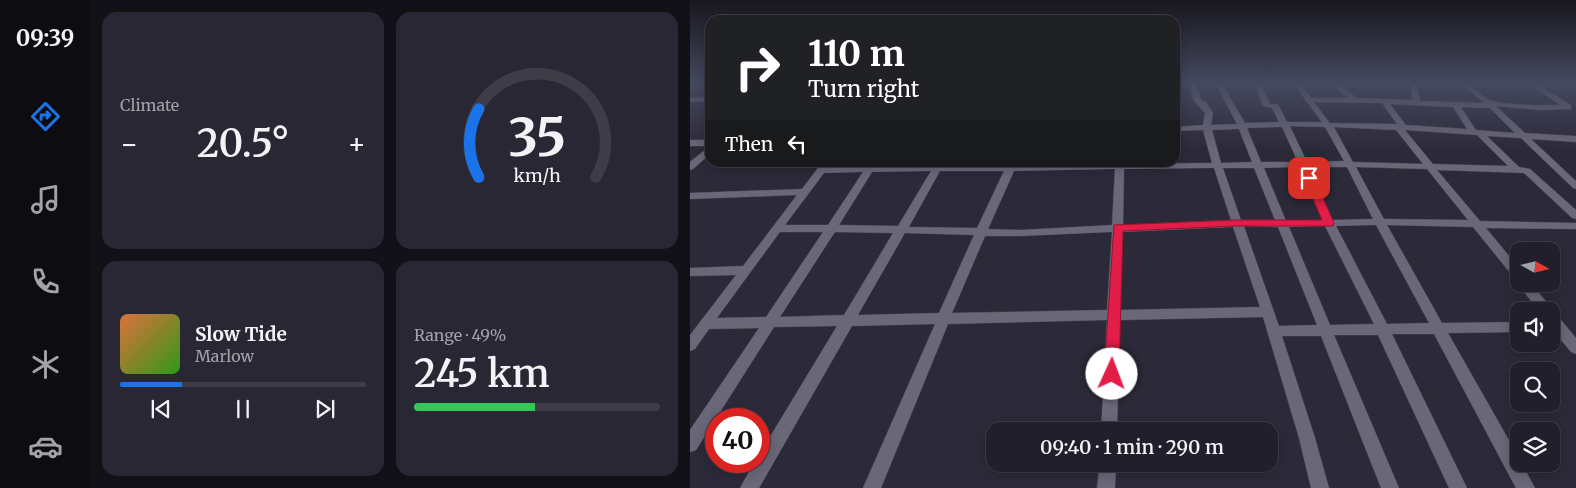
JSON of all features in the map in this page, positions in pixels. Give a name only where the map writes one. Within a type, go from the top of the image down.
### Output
[{"type":"street","points":[[1204,105],[1209,113],[1207,128],[1217,165],[1268,312],[1320,488]]},
{"type":"street","points":[[1230,105],[1242,126],[1283,224],[1324,331],[1390,488]]},
{"type":"street","points":[[1266,105],[1275,106],[1286,124],[1329,223],[1384,330],[1458,488]]},
{"type":"street","points":[[1313,105],[1328,125],[1350,164],[1526,488]]},
{"type":"street","points":[[1387,105],[1430,166],[1510,265]]},
{"type":"street","points":[[1452,105],[1541,108],[1568,107]]},
{"type":"street","points":[[1456,105],[1476,132],[1516,169]]},
{"type":"street","points":[[1490,105],[1576,186]]},
{"type":"street","points":[[1565,105],[1576,113]]},
{"type":"street","points":[[1180,129],[1286,124],[1400,126],[1576,139]]},
{"type":"street","points":[[690,143],[705,143]]},
{"type":"street","points":[[690,167],[705,154]]},
{"type":"street","points":[[1180,165],[1304,166],[1350,164],[1516,169],[1526,171],[1576,216]]},
{"type":"street","points":[[690,345],[823,167]]},
{"type":"street","points":[[690,444],[871,167]]},
{"type":"street","points":[[749,488],[938,167]]},
{"type":"street","points":[[872,488],[943,319],[1011,167]]},
{"type":"street","points":[[1109,422],[1120,167]]},
{"type":"street","points":[[690,196],[803,192]]},
{"type":"street","points":[[776,229],[831,228],[1022,233],[1237,223],[1380,222],[1576,226]]},
{"type":"street","points":[[690,272],[746,270]]},
{"type":"street","points":[[1531,292],[1539,302]]},
{"type":"street","points":[[706,324],[1268,312]]},
{"type":"street","points":[[1273,331],[1510,327]]},
{"type":"street","points":[[1560,331],[1576,348]]},
{"type":"street","points":[[1106,488],[1107,472]]},
{"type":"route","points":[[1112,374],[1118,228],[1237,223],[1329,223],[1309,178]]}]
